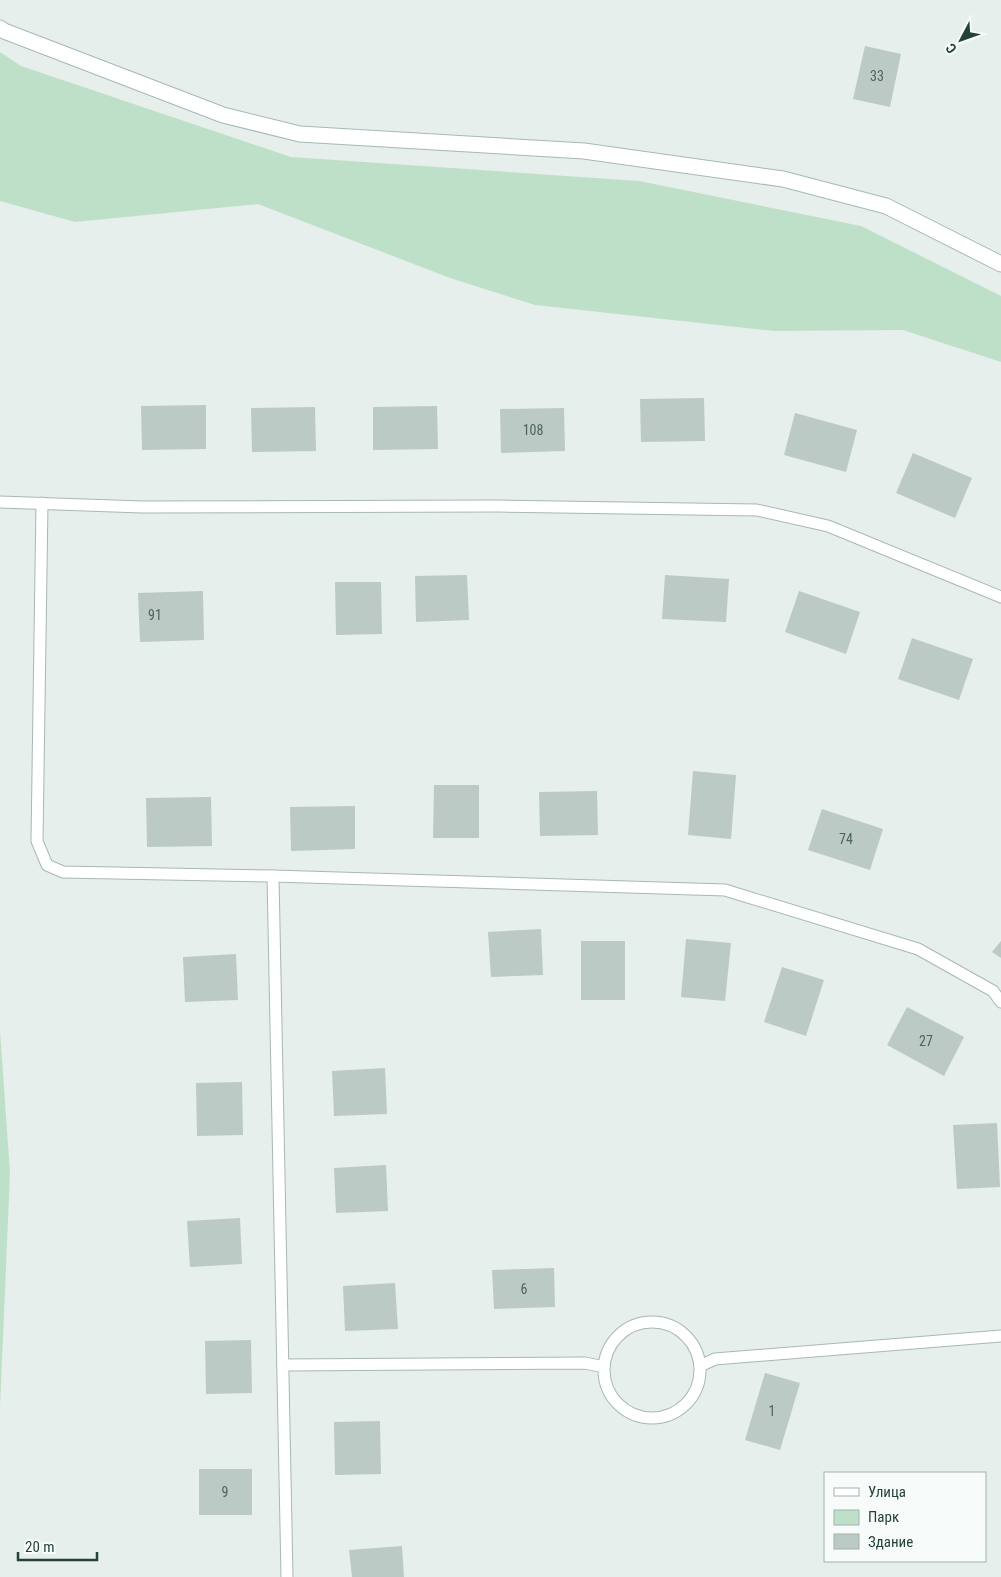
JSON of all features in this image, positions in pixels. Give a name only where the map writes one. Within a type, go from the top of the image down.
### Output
[{"type":"street","points":[[0,28],[222,115],[300,134],[584,151],[783,179],[886,206],[1001,264]]},
{"type":"lane","points":[[0,502],[142,507],[497,506],[758,510],[828,526],[1001,597]]},
{"type":"lane","points":[[42,503],[37,841],[47,865],[63,872],[273,876],[725,890],[918,948],[993,991],[1001,1002]]},
{"type":"lane","points":[[273,876],[287,1577]]},
{"type":"lane","points":[[652,1322],[666,1324],[679,1330],[690,1340],[697,1352],[700,1366],[699,1381],[694,1394],[685,1405],[674,1413],[660,1418],[645,1418],[632,1414],[620,1406],[611,1395],[605,1381],[604,1367],[607,1353],[614,1340],[624,1331],[638,1324],[652,1322]]},
{"type":"lane","points":[[700,1366],[715,1359],[1001,1336]]},
{"type":"lane","points":[[283,1365],[585,1363],[604,1367]]},
{"type":"green space","points":[[0,52],[21,66],[291,157],[639,181],[861,226],[1001,296],[1001,362],[903,330],[774,331],[535,305],[450,278],[258,204],[75,222],[0,201]]},
{"type":"green space","points":[[0,1031],[10,1173],[0,1407]]},
{"type":"building","points":[[865,46],[901,54],[890,107],[853,99]]},
{"type":"building","points":[[704,398],[705,441],[641,442],[640,399]]},
{"type":"building","points":[[206,405],[206,449],[142,450],[141,406]]},
{"type":"building","points":[[437,406],[438,449],[373,450],[373,407]]},
{"type":"building","points":[[315,407],[316,451],[252,452],[251,408]]},
{"type":"building","points":[[564,408],[565,451],[501,453],[500,409]]},
{"type":"building","points":[[795,413],[857,430],[846,472],[784,455]]},
{"type":"building","points":[[913,453],[972,478],[955,518],[896,493]]},
{"type":"building","points":[[467,575],[469,620],[416,622],[415,576]]},
{"type":"building","points":[[665,575],[729,579],[726,622],[662,619]]},
{"type":"building","points":[[335,582],[381,582],[382,634],[336,635]]},
{"type":"building","points":[[203,591],[204,640],[140,642],[138,593]]},
{"type":"building","points":[[799,591],[860,612],[846,654],[785,632]]},
{"type":"building","points":[[912,638],[973,659],[959,700],[898,679]]},
{"type":"building","points":[[693,771],[736,775],[731,839],[688,835]]},
{"type":"building","points":[[434,785],[479,785],[479,838],[433,838]]},
{"type":"building","points":[[597,791],[598,835],[540,836],[539,792]]},
{"type":"building","points":[[211,797],[212,846],[147,847],[146,798]]},
{"type":"building","points":[[355,806],[355,849],[291,851],[290,807]]},
{"type":"building","points":[[822,809],[883,829],[870,870],[808,850]]},
{"type":"building","points":[[541,929],[543,975],[491,977],[488,932]]},
{"type":"building","points":[[686,939],[731,943],[725,1001],[681,997]]},
{"type":"building","points":[[581,941],[625,941],[625,1000],[581,1000]]},
{"type":"building","points":[[1001,941],[1001,958],[992,952]]},
{"type":"building","points":[[236,954],[238,1000],[185,1002],[183,957]]},
{"type":"building","points":[[782,967],[824,980],[806,1036],[764,1022]]},
{"type":"building","points":[[907,1007],[964,1037],[944,1076],[887,1045]]},
{"type":"building","points":[[385,1068],[387,1114],[334,1116],[332,1071]]},
{"type":"building","points":[[242,1082],[243,1135],[197,1136],[196,1083]]},
{"type":"building","points":[[997,1123],[1000,1187],[957,1189],[953,1125]]},
{"type":"building","points":[[386,1165],[388,1211],[336,1213],[334,1168]]},
{"type":"building","points":[[240,1218],[242,1264],[190,1267],[187,1221]]},
{"type":"building","points":[[554,1268],[555,1307],[494,1309],[492,1270]]},
{"type":"building","points":[[395,1283],[398,1329],[345,1331],[343,1286]]},
{"type":"building","points":[[251,1340],[252,1393],[206,1394],[205,1341]]},
{"type":"building","points":[[765,1373],[800,1383],[780,1450],[745,1440]]},
{"type":"building","points":[[380,1421],[381,1474],[335,1475],[334,1422]]},
{"type":"building","points":[[199,1469],[252,1469],[252,1515],[199,1515]]},
{"type":"building","points":[[402,1546],[404,1577],[352,1577],[349,1550]]}]
